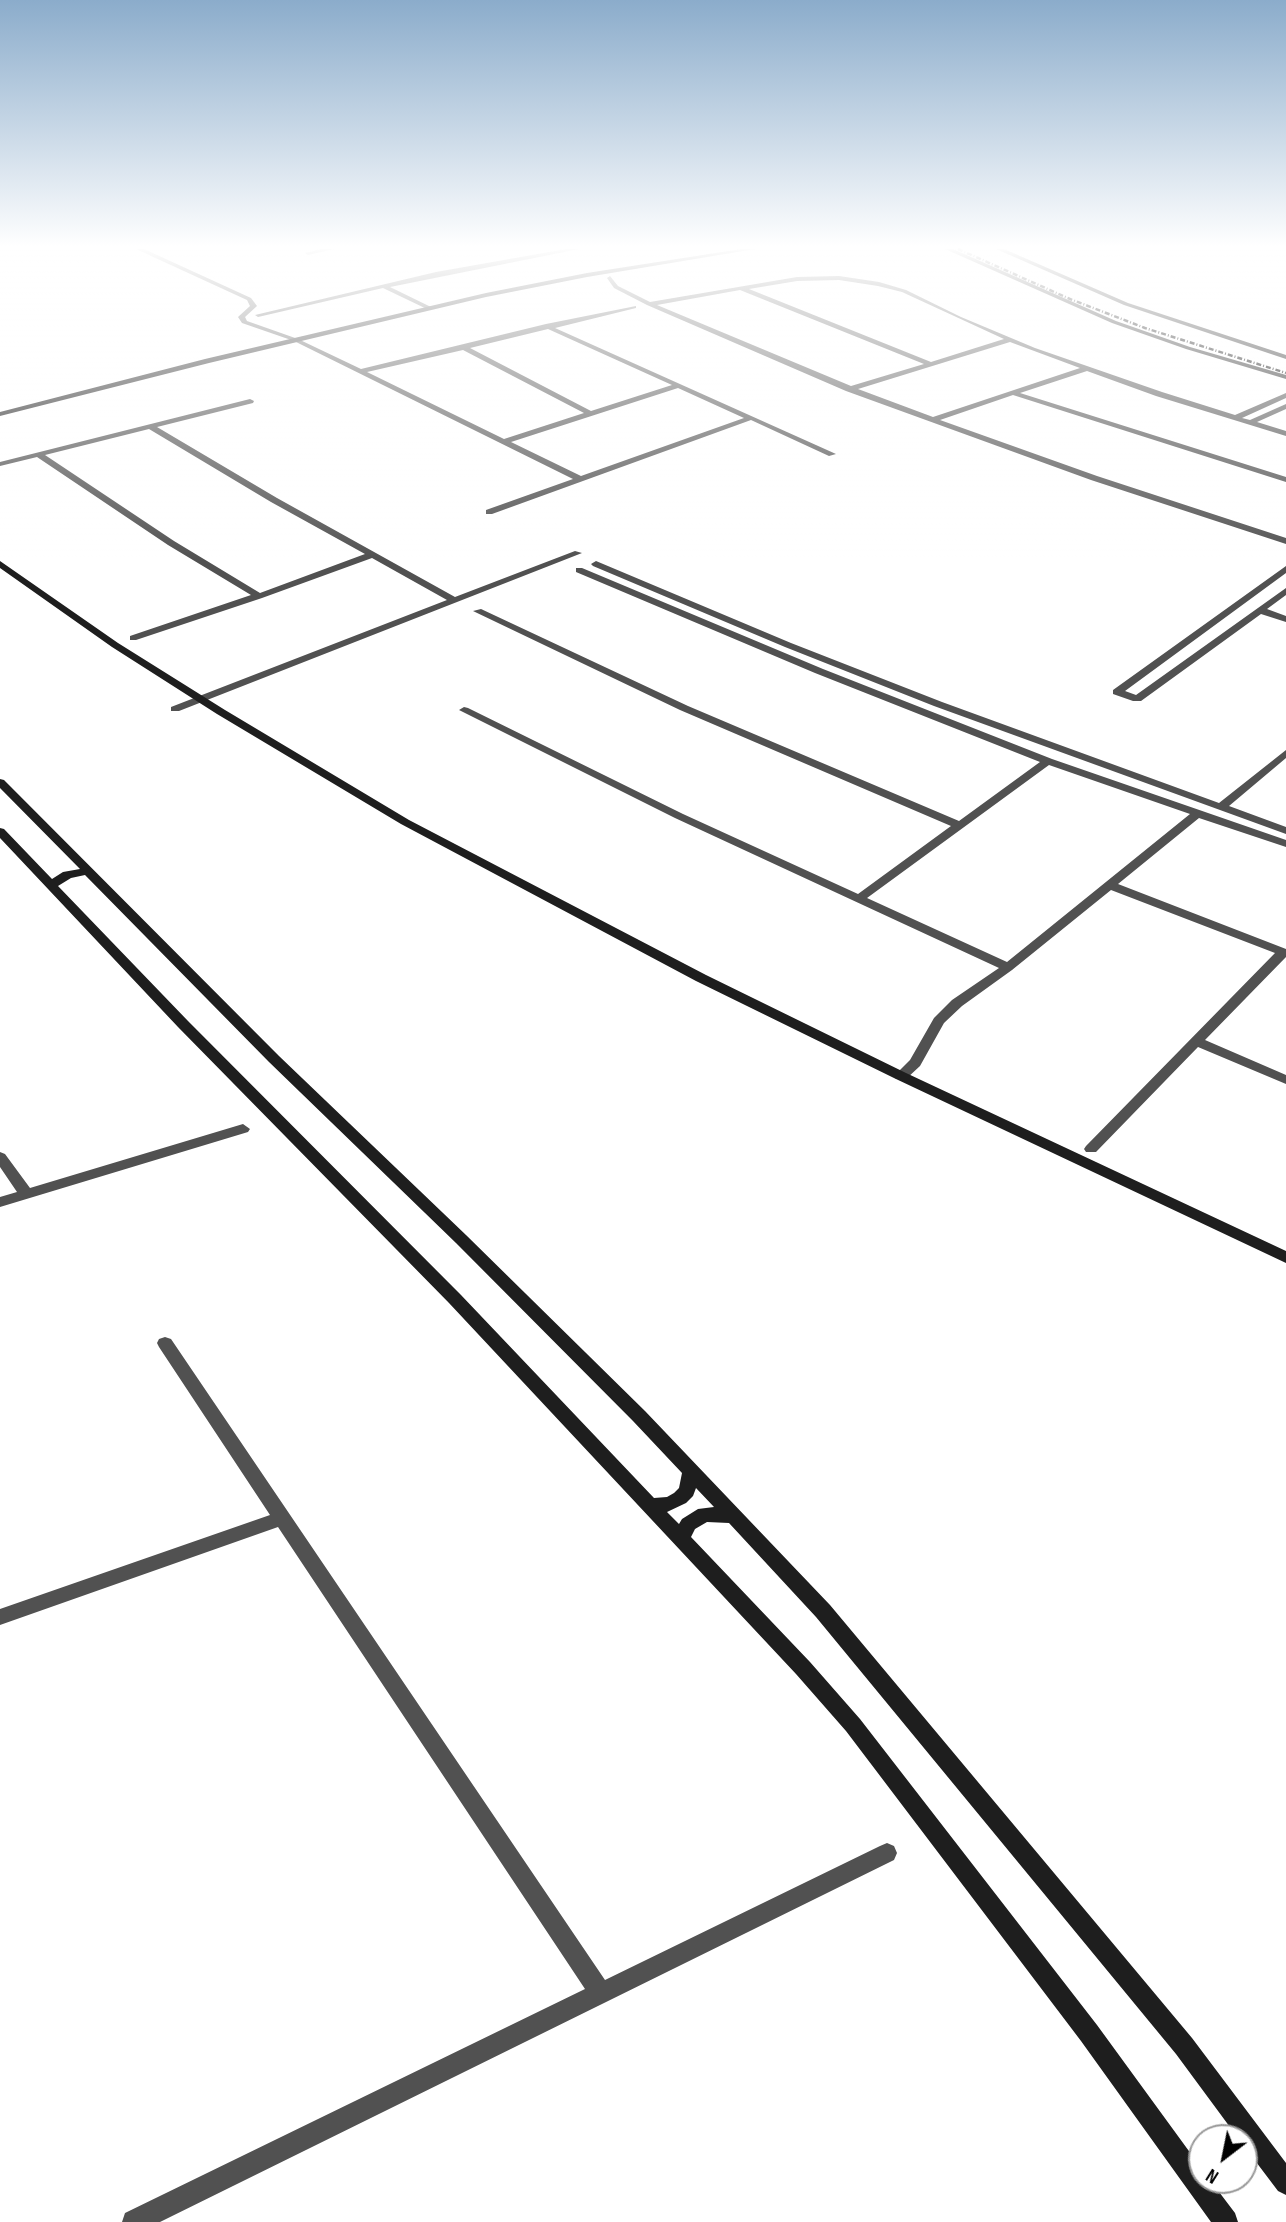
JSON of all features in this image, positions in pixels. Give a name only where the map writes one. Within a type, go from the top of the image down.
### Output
[{"type":"street","points":[[0,414],[245,353]]},
{"type":"street","points":[[321,353],[580,479]]},
{"type":"street","points":[[359,372],[435,353]]},
{"type":"street","points":[[474,353],[591,414]]},
{"type":"street","points":[[603,353],[832,454]]},
{"type":"street","points":[[765,353],[931,420],[1094,478],[1286,541]]},
{"type":"street","points":[[902,353],[930,364]]},
{"type":"street","points":[[849,388],[968,353]]},
{"type":"street","points":[[1044,353],[1286,434]]},
{"type":"street","points":[[1204,353],[1286,377]]},
{"type":"street","points":[[931,420],[1087,369]]},
{"type":"street","points":[[1057,378],[1110,376]]},
{"type":"street","points":[[503,442],[676,386]]},
{"type":"street","points":[[1013,393],[1286,480]]},
{"type":"street","points":[[1235,418],[1286,395]]},
{"type":"street","points":[[0,464],[250,401]]},
{"type":"street","points":[[1250,423],[1286,407]]},
{"type":"street","points":[[489,512],[750,418]]},
{"type":"street","points":[[150,426],[455,601]]},
{"type":"street","points":[[38,454],[171,543],[259,596]]},
{"type":"street","points":[[176,709],[578,553]]},
{"type":"street","points":[[133,638],[372,555]]},
{"type":"street","points":[[0,564],[115,645],[202,700],[341,785],[487,867],[701,978],[901,1076],[1286,1257]]},
{"type":"street","points":[[596,564],[925,699],[1286,831]]},
{"type":"street","points":[[1286,569],[1117,692],[1138,699],[1286,591]]},
{"type":"street","points":[[579,570],[818,671],[1048,761],[1286,844]]},
{"type":"street","points":[[1273,579],[1286,583]]},
{"type":"street","points":[[626,590],[643,583]]},
{"type":"street","points":[[1259,610],[1286,619]]},
{"type":"street","points":[[478,611],[684,708],[959,825]]},
{"type":"street","points":[[464,710],[587,772],[1008,967]]},
{"type":"street","points":[[1220,808],[1286,753]]},
{"type":"street","points":[[858,898],[1048,761]]},
{"type":"street","points":[[0,782],[274,1059],[629,1406],[823,1611],[1032,1859],[1184,2046],[1286,2183]]},
{"type":"street","points":[[901,1076],[925,1050],[933,1031],[947,1012],[1008,967],[1198,813]]},
{"type":"street","points":[[0,831],[183,1024],[455,1299],[803,1668],[853,1725],[1089,2033],[1226,2222]]},
{"type":"street","points":[[51,885],[67,876],[89,871]]},
{"type":"street","points":[[1091,1149],[1284,952],[1110,885]]},
{"type":"street","points":[[1197,1042],[1286,1080]]},
{"type":"street","points":[[0,1202],[243,1129]]},
{"type":"street","points":[[0,1157],[27,1194]]},
{"type":"street","points":[[165,1343],[600,1992]]},
{"type":"street","points":[[648,1506],[670,1504],[680,1498],[687,1491],[691,1473]]},
{"type":"street","points":[[681,1539],[688,1524],[704,1514],[734,1517]]},
{"type":"street","points":[[0,1617],[282,1518]]},
{"type":"street","points":[[134,2222],[887,1853]]},
{"type":"railway","points":[[1222,353],[1286,373]]}]
